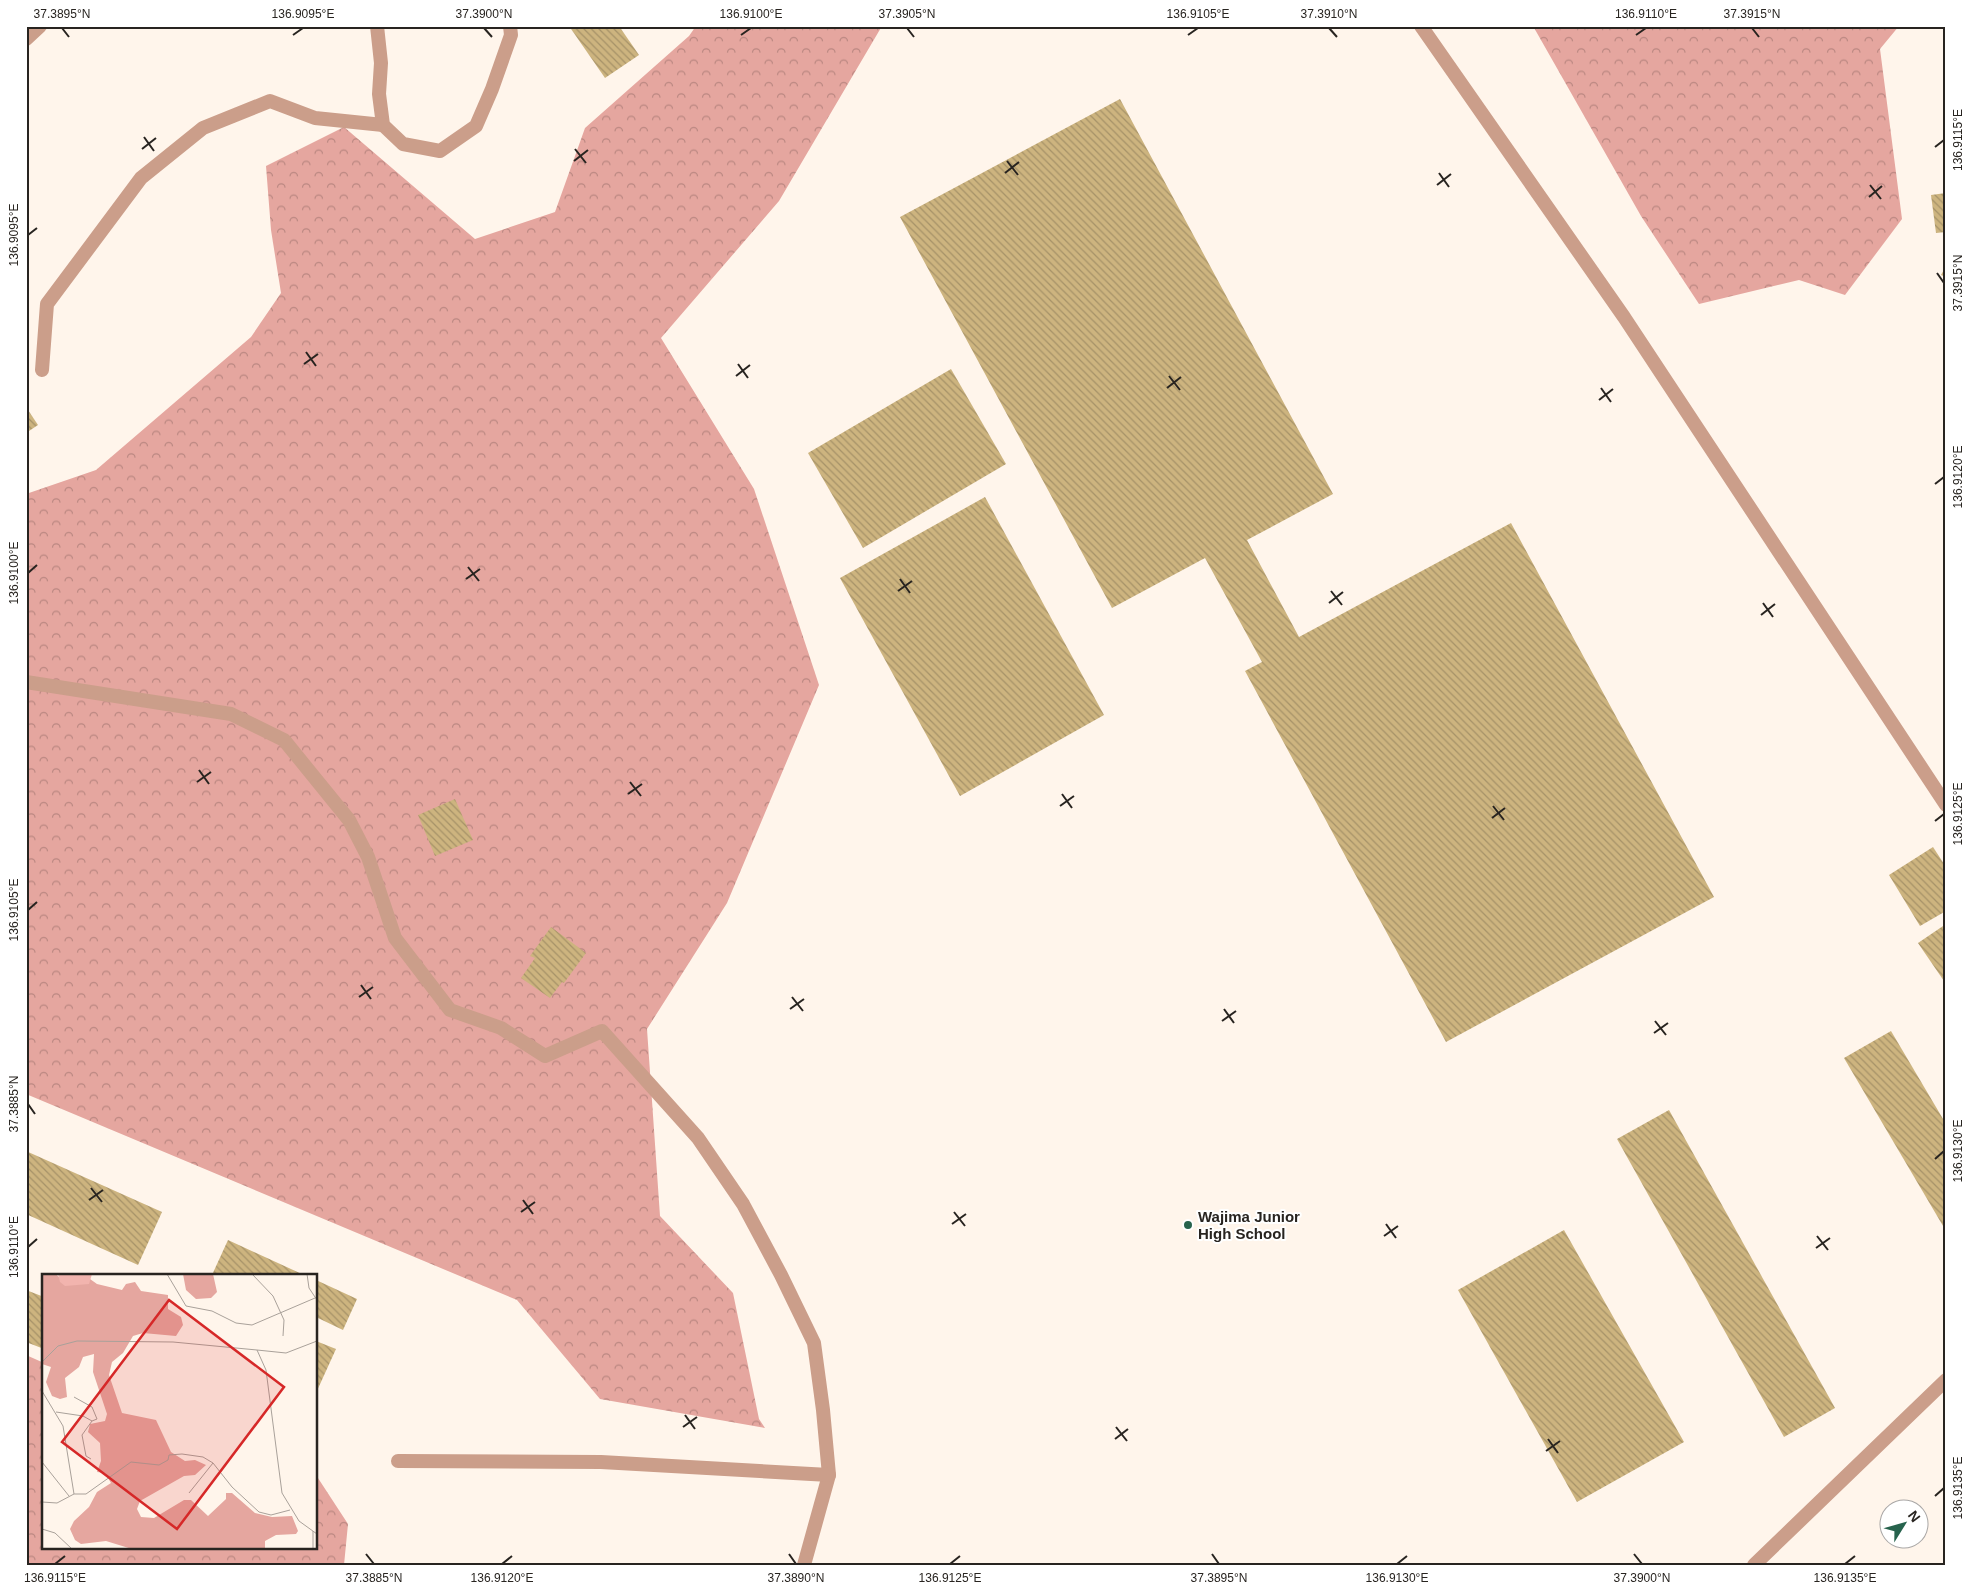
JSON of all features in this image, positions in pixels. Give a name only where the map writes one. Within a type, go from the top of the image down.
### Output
[{"type":"street","points":[[26,39],[40,26]]},
{"type":"street","points":[[376,26],[381,62],[379,94],[383,124]]},
{"type":"street","points":[[42,370],[47,304],[141,178],[203,128],[270,101],[315,118],[383,124],[404,144],[440,151],[476,126],[492,89],[511,34],[510,26]]},
{"type":"street","points":[[1421,26],[1624,317],[1946,805]]},
{"type":"street","points":[[26,682],[231,714],[284,740],[349,820],[368,857],[395,938],[450,1010],[501,1028],[545,1056],[602,1031],[698,1138],[743,1204],[814,1342],[824,1410],[829,1475],[804,1565]]},
{"type":"street","points":[[1754,1565],[1946,1380]]},
{"type":"street","points":[[398,1461],[601,1462],[829,1475]]},
{"type":"green space","points":[[696,26],[882,26],[779,201],[661,338],[754,489],[819,685],[727,903],[647,1029],[660,1216],[733,1293],[759,1419],[765,1428],[600,1399],[517,1300],[26,1094],[26,494],[96,470],[251,337],[281,293],[271,230],[266,166],[344,127],[475,239],[555,212],[585,128],[689,36]]},
{"type":"green space","points":[[1533,26],[1899,26],[1880,49],[1902,219],[1845,295],[1799,280],[1699,304],[1641,216]]},
{"type":"green space","points":[[26,1355],[42,1362],[42,1548],[318,1548],[318,1478],[348,1524],[344,1565],[26,1565]]},
{"type":"building","points":[[569,26],[619,26],[639,55],[605,78]]},
{"type":"building","points":[[1120,99],[1333,494],[1247,540],[1299,637],[1511,523],[1714,897],[1446,1042],[1245,671],[1262,662],[1205,558],[1112,608],[900,217]]},
{"type":"building","points":[[1946,193],[1946,232],[1936,233],[1931,195]]},
{"type":"building","points":[[1946,266],[1946,277],[1941,275]]},
{"type":"building","points":[[951,369],[1006,464],[863,548],[808,453]]},
{"type":"building","points":[[26,407],[38,425],[26,433]]},
{"type":"building","points":[[985,497],[1104,715],[960,796],[840,578]]},
{"type":"building","points":[[455,799],[473,840],[435,856],[418,815]]},
{"type":"building","points":[[1933,847],[1946,867],[1946,911],[1920,926],[1889,875]]},
{"type":"building","points":[[1946,924],[1946,984],[1918,943]]},
{"type":"building","points":[[551,927],[586,953],[564,983],[562,982],[550,998],[521,978],[535,958],[530,956]]},
{"type":"building","points":[[1891,1031],[1946,1124],[1946,1231],[1844,1058]]},
{"type":"building","points":[[1669,1110],[1835,1408],[1784,1437],[1617,1139]]},
{"type":"building","points":[[26,1151],[162,1212],[138,1265],[26,1214]]},
{"type":"building","points":[[1564,1230],[1684,1442],[1577,1502],[1458,1290]]},
{"type":"building","points":[[228,1240],[302,1274],[212,1274]]},
{"type":"building","points":[[318,1281],[357,1299],[343,1330],[318,1318]]},
{"type":"building","points":[[26,1290],[42,1296],[42,1348],[26,1342]]},
{"type":"building","points":[[318,1342],[336,1349],[318,1389]]},
{"type":"place","name":"Wajima Junior High School","points":[[1188,1225]]}]
